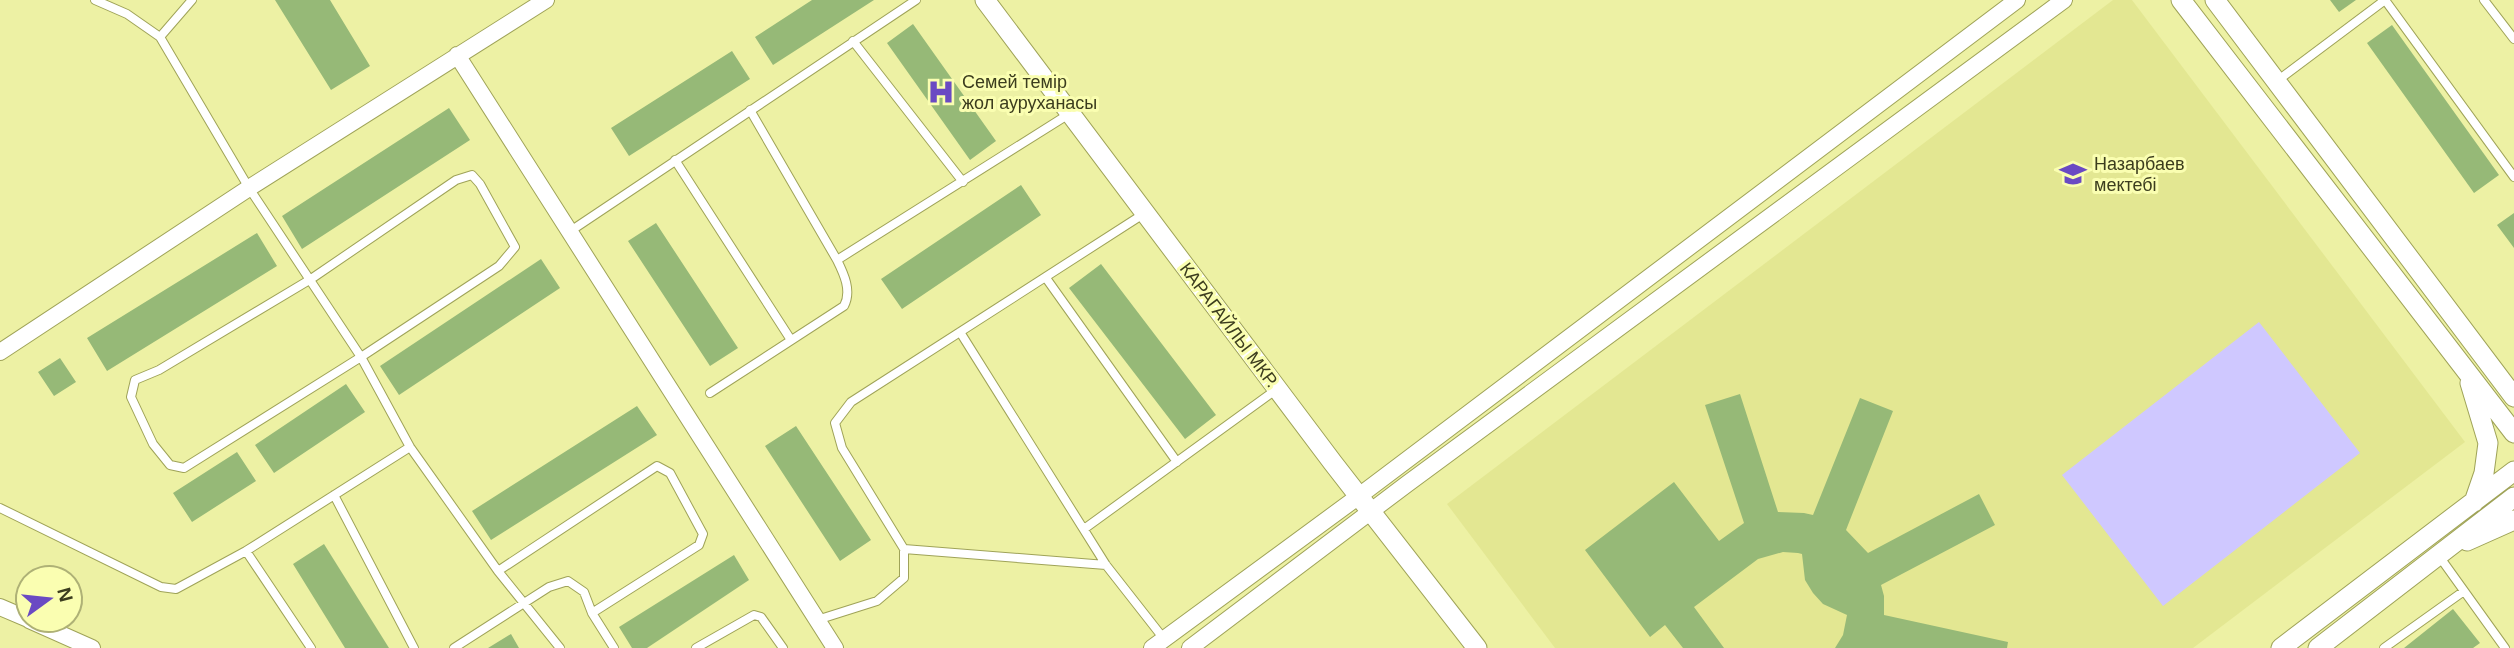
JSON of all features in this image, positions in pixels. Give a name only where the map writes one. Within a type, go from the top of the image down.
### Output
[{"type":"street","points":[[0,352],[249,188],[546,0]]},
{"type":"street","name":"КАРАГАЙЛЫ МКР.","points":[[985,0],[1277,389],[1476,648]]},
{"type":"street","points":[[1190,648],[1365,504],[2017,0]]},
{"type":"street","points":[[1158,644],[1365,504],[2064,0]]},
{"type":"street","points":[[2181,0],[2514,433]]},
{"type":"street","points":[[2215,0],[2511,389]]},
{"type":"street","points":[[457,55],[835,648]]},
{"type":"street","points":[[2467,372],[2488,443],[2484,473],[2474,502]]},
{"type":"street","points":[[2281,648],[2514,471]]},
{"type":"street","points":[[2318,648],[2514,497]]},
{"type":"street","points":[[2442,551],[2514,520]]},
{"type":"street","points":[[60,634],[92,648]]},
{"type":"lane","points":[[95,0],[127,14],[160,37],[249,188],[360,357],[410,447],[498,571],[560,648]]},
{"type":"lane","points":[[160,37],[192,0]]},
{"type":"lane","points":[[569,232],[916,0]]},
{"type":"lane","points":[[2277,81],[2385,0],[2514,177]]},
{"type":"lane","points":[[2484,0],[2514,39]]},
{"type":"lane","points":[[853,41],[963,183]]},
{"type":"lane","points":[[710,393],[844,306],[847,301],[847,285],[837,260],[750,110]]},
{"type":"lane","points":[[837,260],[963,183],[1070,113]]},
{"type":"lane","points":[[675,160],[791,340]]},
{"type":"lane","points":[[472,175],[480,184],[515,247],[499,266],[486,276],[360,357],[184,468],[170,465],[153,444],[131,397],[135,380],[159,370],[311,279],[456,180],[472,175]]},
{"type":"lane","points":[[817,620],[877,601],[904,578],[904,549],[842,448],[835,423],[851,402],[1144,213]]},
{"type":"lane","points":[[1046,278],[1177,462]]},
{"type":"lane","points":[[960,331],[1158,644]]},
{"type":"lane","points":[[1084,529],[1277,389]]},
{"type":"lane","points":[[0,508],[161,587],[176,589],[246,551],[410,447]]},
{"type":"lane","points":[[498,571],[657,466],[670,473],[703,534],[699,545],[592,613]]},
{"type":"lane","points":[[334,495],[414,648]]},
{"type":"lane","points":[[904,549],[1106,565]]},
{"type":"lane","points":[[246,551],[311,648]]},
{"type":"lane","points":[[2442,551],[2464,591],[2505,648]]},
{"type":"lane","points":[[454,648],[523,602],[549,587],[568,581],[584,592],[592,613],[614,648]]},
{"type":"lane","points":[[2384,648],[2464,591]]},
{"type":"lane","points":[[696,648],[754,615],[761,617],[783,648]]},
{"type":"shaded area","name":"Назарбаев мектебі","points":[[2113,0],[2132,0],[2465,442],[2193,648],[1555,648],[1447,504]]},
{"type":"shaded area","points":[[2259,322],[2360,453],[2163,606],[2062,475]]},
{"type":"building","points":[[275,0],[330,0],[370,66],[331,90]]},
{"type":"building","points":[[812,0],[874,0],[773,65],[755,37]]},
{"type":"building","points":[[2330,0],[2356,0],[2339,12]]},
{"type":"building","name":"Семей темір жол ауруханасы","points":[[913,24],[996,141],[970,160],[887,43]]},
{"type":"building","points":[[2392,25],[2499,175],[2474,193],[2367,43]]},
{"type":"building","points":[[732,51],[750,79],[629,156],[611,128]]},
{"type":"building","points":[[449,108],[470,140],[302,249],[282,216]]},
{"type":"building","points":[[1021,185],[1041,215],[902,309],[881,279]]},
{"type":"building","points":[[2514,213],[2514,248],[2497,225]]},
{"type":"building","points":[[656,223],[738,348],[710,366],[628,241]]},
{"type":"building","points":[[257,233],[277,266],[107,371],[87,338]]},
{"type":"building","points":[[541,259],[560,288],[399,395],[380,366]]},
{"type":"building","points":[[1101,264],[1216,415],[1185,439],[1069,288]]},
{"type":"building","points":[[60,358],[76,382],[54,396],[38,372]]},
{"type":"building","points":[[346,384],[365,412],[274,473],[255,445]]},
{"type":"building","points":[[1740,394],[1778,512],[1813,515],[1860,398],[1893,411],[1846,530],[1868,553],[1979,494],[1995,525],[1881,585],[1884,615],[2008,642],[2007,648],[1835,648],[1843,635],[1847,615],[1823,604],[1813,593],[1805,580],[1802,554],[1783,552],[1758,559],[1694,607],[1724,648],[1683,648],[1665,625],[1650,637],[1585,550],[1674,482],[1719,541],[1744,523],[1705,405]]},
{"type":"building","points":[[637,406],[657,435],[491,540],[472,511]]},
{"type":"building","points":[[796,426],[871,540],[840,561],[765,446]]},
{"type":"building","points":[[237,452],[256,481],[192,522],[173,493]]},
{"type":"building","points":[[324,544],[389,648],[345,648],[293,564]]},
{"type":"building","points":[[734,555],[749,580],[647,648],[632,648],[619,627]]},
{"type":"building","points":[[2453,609],[2480,643],[2473,648],[2404,648]]},
{"type":"building","points":[[511,634],[519,648],[488,648]]},
{"type":"place","name":"Семей темір жол ауруханасы","points":[[941,92]]},
{"type":"place","name":"Назарбаев мектебі","points":[[2073,174]]}]
